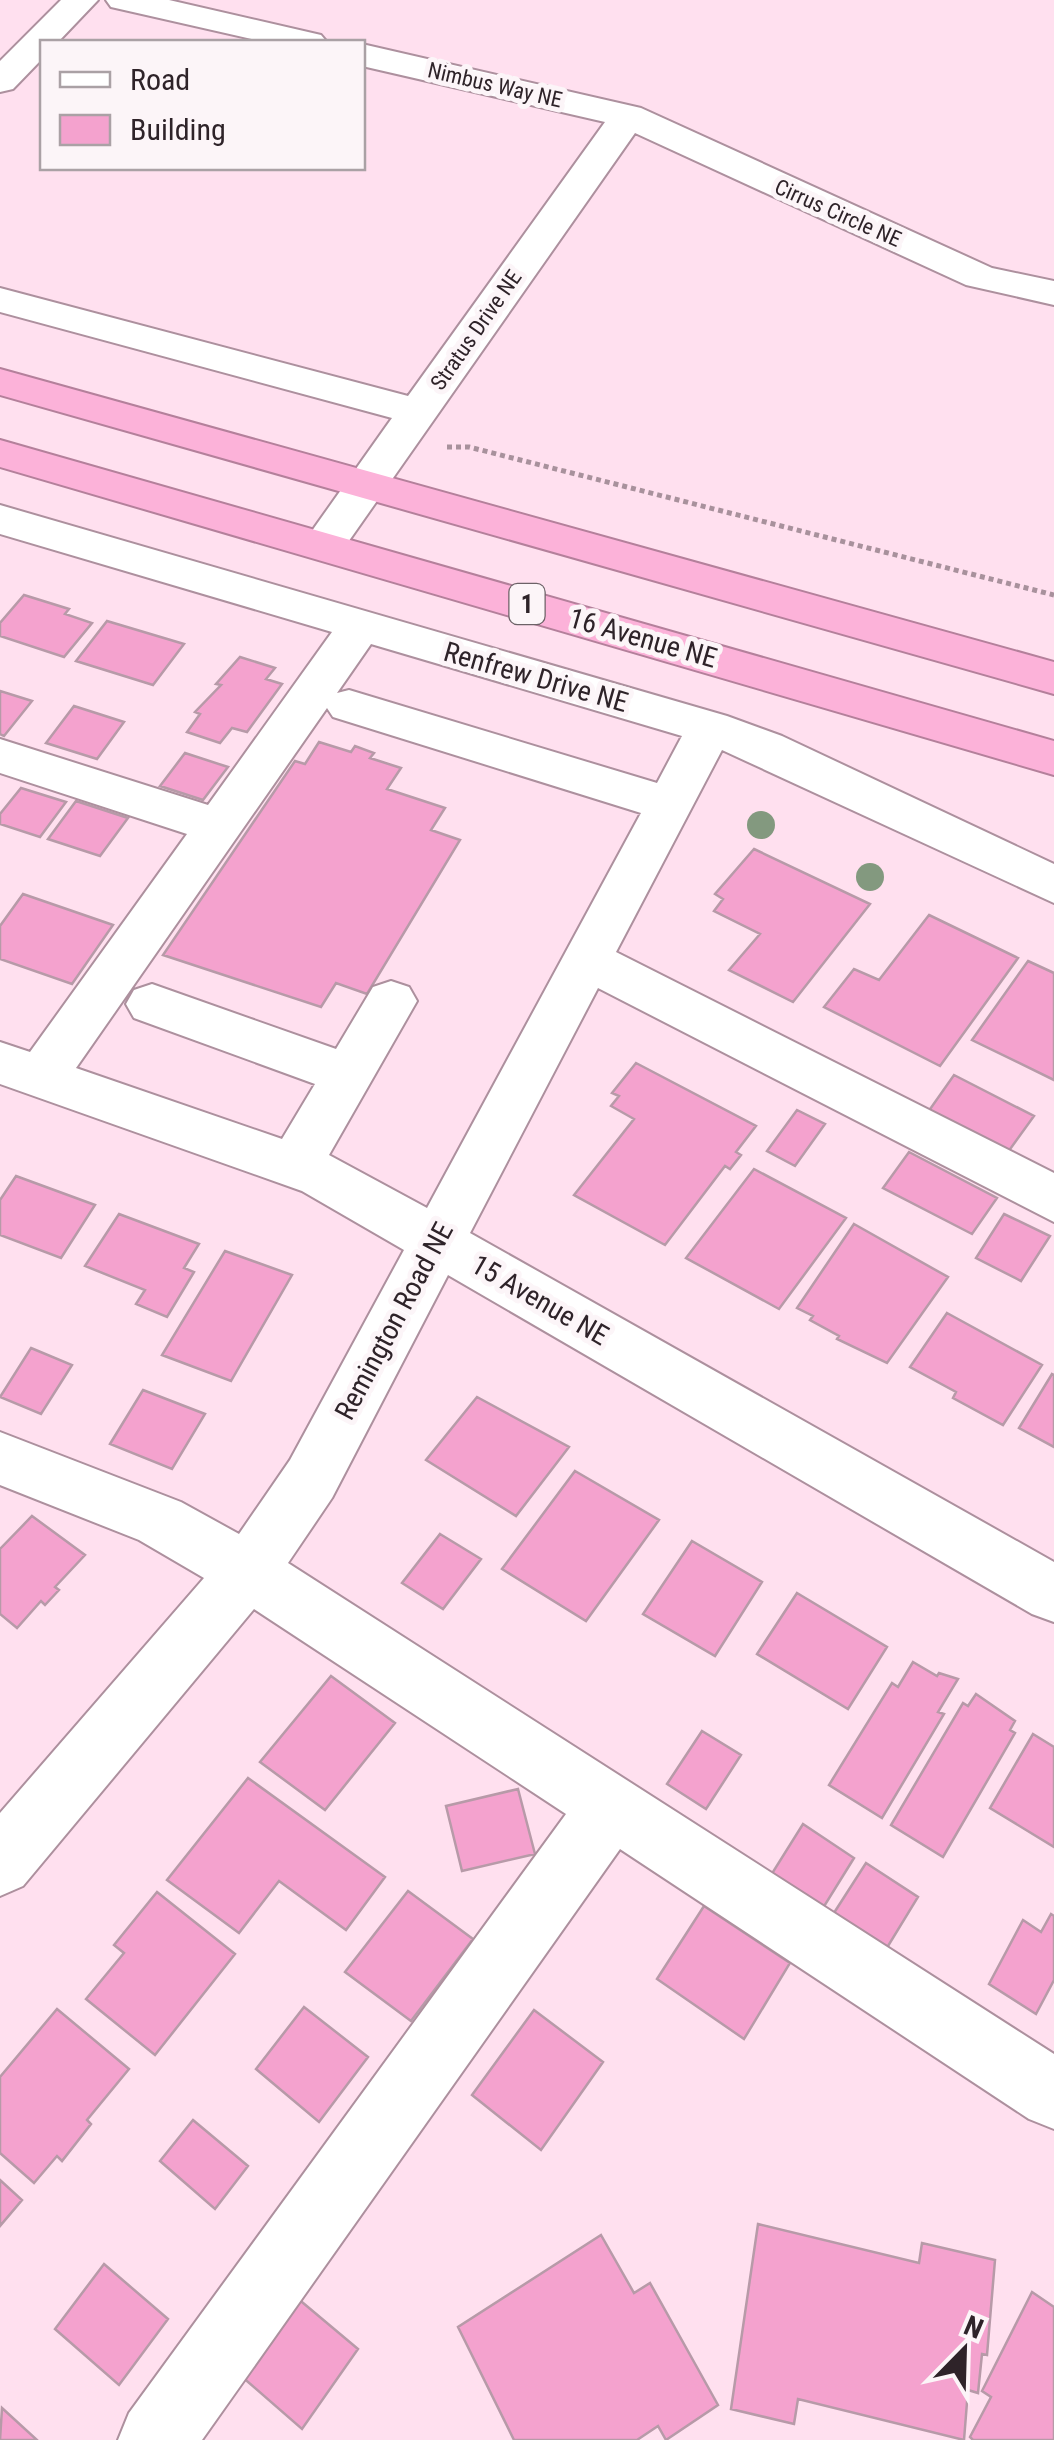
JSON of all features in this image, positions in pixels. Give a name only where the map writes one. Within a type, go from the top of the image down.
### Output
[{"type":"highway","points":[[0,382],[1054,678]]},
{"type":"highway","name":"16 Avenue NE","points":[[0,454],[1054,758]]},
{"type":"street","points":[[41,40],[81,0]]},
{"type":"street","points":[[123,0],[299,40]]},
{"type":"street","points":[[0,81],[40,41]]},
{"type":"street","name":"Nimbus Way NE","points":[[365,56],[628,116]]},
{"type":"street","name":"Cirrus Circle NE","points":[[628,116],[980,277],[1054,293]]},
{"type":"street","name":"Stratus Drive NE","points":[[324,545],[628,116]]},
{"type":"street","points":[[0,300],[418,412]]},
{"type":"street","name":"Renfrew Drive NE","points":[[0,519],[710,728],[765,748],[1054,885]]},
{"type":"street","points":[[21,1070],[221,827],[360,626]]},
{"type":"street","points":[[349,706],[668,804]]},
{"type":"street","name":"Remington Road NE","points":[[0,1862],[248,1570],[311,1480],[710,728]]},
{"type":"street","points":[[0,756],[221,827]]},
{"type":"street","points":[[586,959],[1054,1199]]},
{"type":"street","points":[[295,1166],[391,1001]]},
{"type":"street","points":[[152,1004],[348,1075]]},
{"type":"street","name":"15 Avenue NE","points":[[21,1070],[320,1175],[1054,1594]]},
{"type":"street","points":[[0,1458],[160,1521],[248,1570],[1054,2094]]},
{"type":"street","points":[[156,2440],[612,1805]]},
{"type":"path","points":[[394,447],[470,446],[1054,595]]},
{"type":"building","points":[[24,595],[69,609],[65,614],[92,623],[64,657],[0,636],[0,623]]},
{"type":"building","points":[[107,621],[184,644],[153,685],[76,661]]},
{"type":"building","points":[[240,657],[275,668],[266,679],[282,684],[247,732],[232,728],[220,743],[187,732],[200,714],[195,712],[221,685],[216,684]]},
{"type":"building","points":[[0,691],[32,701],[4,736],[0,734]]},
{"type":"building","points":[[74,706],[124,722],[97,759],[46,743]]},
{"type":"building","points":[[319,742],[351,752],[355,746],[374,753],[370,758],[401,768],[387,789],[445,808],[431,830],[460,840],[367,994],[336,983],[321,1007],[163,955],[295,761],[305,764]]},
{"type":"building","points":[[185,753],[228,767],[203,800],[160,786]]},
{"type":"building","points":[[21,788],[66,802],[40,837],[0,824],[0,814]]},
{"type":"building","points":[[76,801],[128,818],[100,856],[48,839]]},
{"type":"building","points":[[754,849],[870,904],[793,1002],[729,970],[760,934],[714,911],[723,899],[715,894]]},
{"type":"building","points":[[23,894],[113,925],[72,984],[0,959],[0,926]]},
{"type":"building","points":[[929,915],[1018,958],[940,1066],[824,1007],[854,969],[879,980]]},
{"type":"building","points":[[1028,961],[1054,973],[1054,1080],[972,1040]]},
{"type":"building","points":[[636,1063],[756,1126],[736,1152],[741,1155],[730,1169],[725,1166],[665,1245],[574,1195],[634,1119],[611,1106],[619,1096],[612,1093]]},
{"type":"building","points":[[954,1075],[1034,1116],[1008,1152],[928,1112]]},
{"type":"building","points":[[797,1110],[825,1124],[795,1166],[767,1151]]},
{"type":"building","points":[[909,1152],[997,1198],[972,1234],[883,1188]]},
{"type":"building","points":[[754,1169],[846,1218],[779,1309],[686,1258]]},
{"type":"building","points":[[16,1176],[95,1205],[61,1258],[0,1235],[0,1200]]},
{"type":"building","points":[[119,1214],[199,1244],[184,1268],[194,1272],[167,1317],[136,1304],[145,1290],[85,1266]]},
{"type":"building","points":[[1004,1214],[1050,1236],[1021,1281],[976,1258]]},
{"type":"building","points":[[854,1224],[948,1277],[887,1363],[837,1339],[839,1336],[797,1308]]},
{"type":"building","points":[[225,1251],[292,1275],[231,1381],[162,1355]]},
{"type":"building","points":[[947,1313],[1042,1365],[1003,1425],[953,1398],[956,1392],[910,1367]]},
{"type":"building","points":[[31,1348],[72,1365],[41,1414],[0,1397]]},
{"type":"building","points":[[1054,1375],[1054,1447],[1019,1428]]},
{"type":"building","points":[[143,1390],[205,1414],[172,1469],[110,1444]]},
{"type":"building","points":[[477,1397],[569,1447],[516,1516],[426,1460]]},
{"type":"building","points":[[575,1471],[659,1520],[586,1621],[502,1569]]},
{"type":"building","points":[[32,1516],[85,1555],[55,1587],[59,1590],[45,1605],[41,1601],[17,1628],[0,1614],[0,1549]]},
{"type":"building","points":[[440,1534],[481,1559],[443,1609],[402,1583]]},
{"type":"building","points":[[692,1541],[762,1582],[715,1656],[643,1614]]},
{"type":"building","points":[[797,1593],[887,1647],[848,1709],[757,1654]]},
{"type":"building","points":[[913,1662],[937,1676],[939,1673],[958,1679],[938,1712],[944,1714],[882,1818],[829,1785],[892,1683],[898,1687]]},
{"type":"building","points":[[331,1676],[395,1723],[325,1810],[260,1762]]},
{"type":"building","points":[[976,1694],[1015,1721],[1010,1730],[1015,1733],[943,1857],[891,1825],[963,1703],[968,1706]]},
{"type":"building","points":[[702,1731],[741,1755],[706,1809],[667,1784]]},
{"type":"building","points":[[1033,1734],[1054,1747],[1054,1847],[990,1808]]},
{"type":"building","points":[[248,1778],[385,1877],[346,1930],[279,1881],[239,1933],[167,1880]]},
{"type":"building","points":[[518,1789],[535,1854],[462,1871],[446,1806]]},
{"type":"building","points":[[803,1824],[854,1858],[823,1908],[771,1875]]},
{"type":"building","points":[[866,1863],[918,1897],[885,1951],[832,1916]]},
{"type":"building","points":[[408,1891],[473,1939],[411,2021],[345,1972]]},
{"type":"building","points":[[157,1892],[235,1954],[155,2055],[86,1999],[124,1953],[114,1945]]},
{"type":"building","points":[[704,1906],[790,1963],[744,2039],[657,1979]]},
{"type":"building","points":[[1051,1914],[1054,1980],[1036,2014],[989,1984],[1023,1920],[1041,1932]]},
{"type":"building","points":[[304,2007],[368,2057],[319,2122],[256,2069]]},
{"type":"building","points":[[57,2009],[129,2069],[87,2120],[91,2124],[62,2161],[57,2156],[34,2183],[0,2153],[0,2077]]},
{"type":"building","points":[[534,2010],[603,2062],[541,2150],[472,2095]]},
{"type":"building","points":[[193,2120],[248,2166],[215,2209],[160,2161]]},
{"type":"building","points":[[0,2180],[22,2200],[0,2226]]},
{"type":"building","points":[[758,2224],[919,2263],[922,2243],[995,2260],[987,2355],[982,2354],[978,2393],[968,2390],[964,2440],[798,2399],[794,2424],[731,2409]]},
{"type":"building","points":[[601,2235],[634,2293],[650,2283],[718,2405],[666,2440],[658,2426],[637,2440],[514,2440],[458,2327]]},
{"type":"building","points":[[104,2264],[168,2319],[119,2385],[55,2329]]},
{"type":"building","points":[[1032,2292],[1054,2307],[1054,2440],[973,2440],[970,2437],[991,2397],[982,2391]]},
{"type":"building","points":[[296,2297],[358,2349],[302,2429],[240,2375]]},
{"type":"building","points":[[2,2408],[37,2440],[0,2440]]}]
